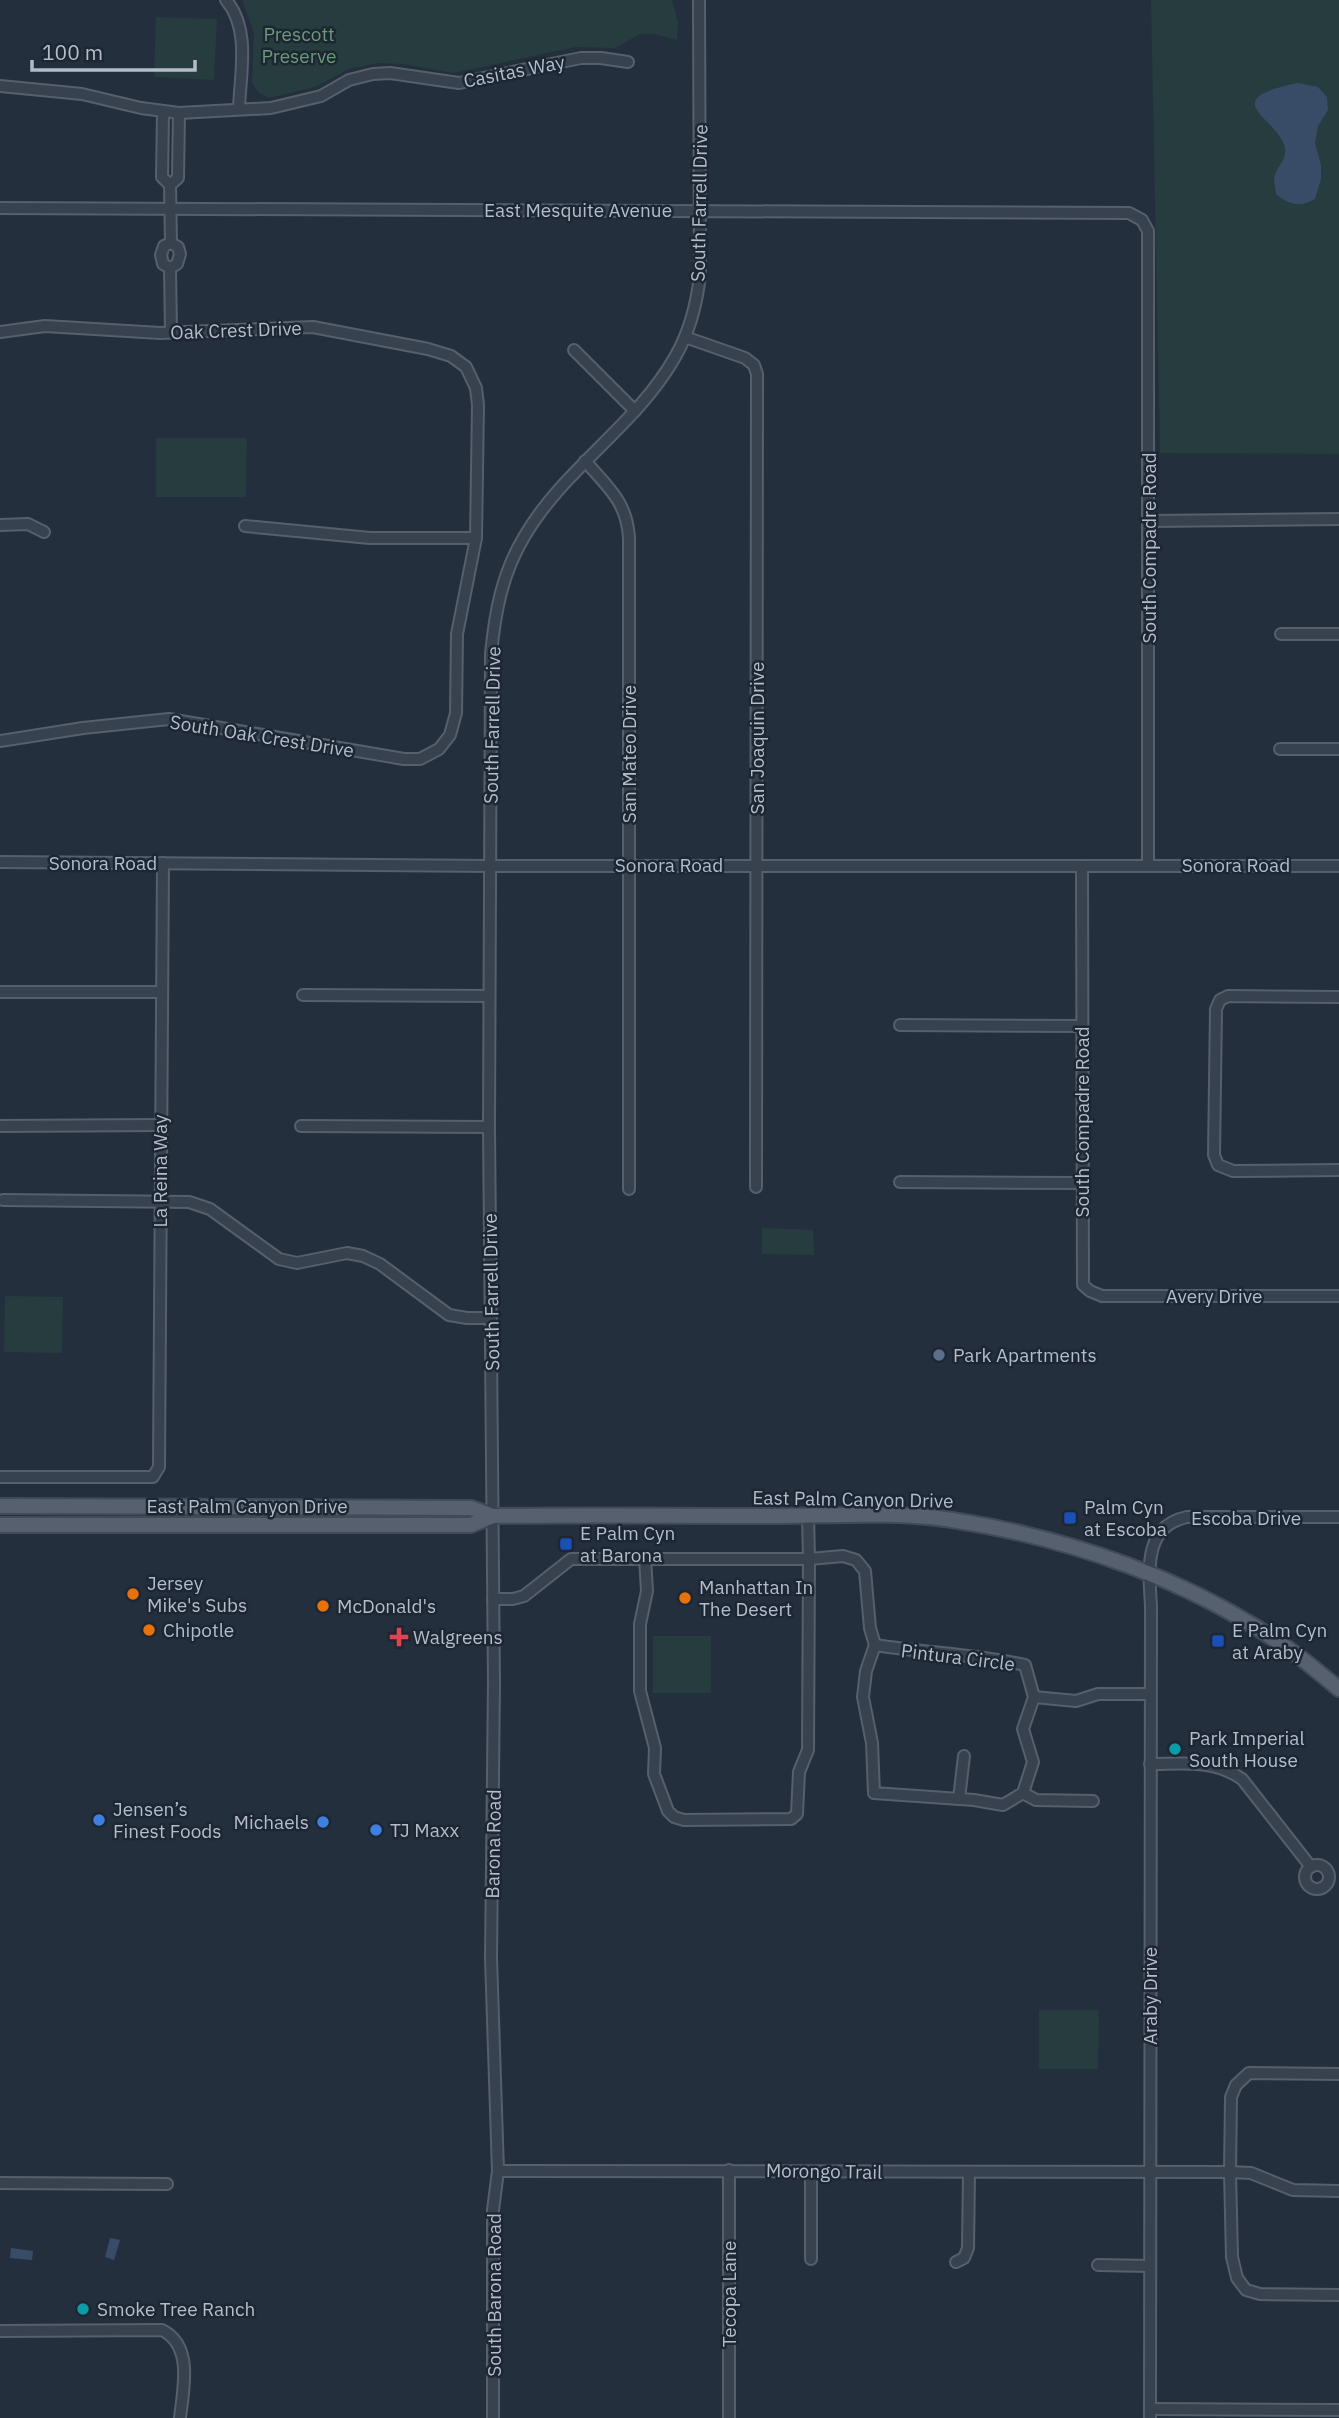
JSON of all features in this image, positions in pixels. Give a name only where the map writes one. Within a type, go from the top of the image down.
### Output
[{"type":"main road","name":"East Palm Canyon Drive","points":[[0,1506],[471,1508],[493,1516],[908,1516],[949,1519],[998,1527],[1073,1546],[1177,1586],[1242,1620],[1289,1649],[1339,1689]]},
{"type":"main road","name":"East Palm Canyon Drive","points":[[0,1525],[471,1525],[493,1516]]},
{"type":"street","points":[[226,0],[235,11],[242,39],[239,110]]},
{"type":"street","name":"South Farrell Drive","points":[[493,1516],[489,996],[491,654],[498,599],[523,537],[547,503],[635,411],[675,357],[685,337],[698,290],[701,211],[699,0]]},
{"type":"street","name":"Casitas Way","points":[[0,86],[82,94],[179,113],[271,107],[321,96],[349,80],[373,74],[390,73],[458,82],[581,58],[628,62]]},
{"type":"street","points":[[163,112],[162,177],[170,185],[171,243],[178,247],[180,254],[177,264],[170,268],[171,332]]},
{"type":"street","points":[[170,185],[178,178],[179,113]]},
{"type":"street","name":"East Mesquite Avenue","points":[[0,208],[1129,213],[1142,220],[1148,230]]},
{"type":"street","name":"South Compadre Road","points":[[1148,230],[1148,865]]},
{"type":"street","name":"Oak Crest Drive","points":[[0,332],[45,326],[171,332],[313,327],[428,349],[451,356],[466,367],[475,388],[478,405],[476,538]]},
{"type":"street","name":"San Joaquin Drive","points":[[685,337],[745,358],[754,365],[757,374],[756,1187]]},
{"type":"street","points":[[574,350],[635,411]]},
{"type":"street","name":"San Mateo Drive","points":[[585,461],[620,500],[628,521],[629,1189]]},
{"type":"street","points":[[1149,520],[1339,519]]},
{"type":"street","points":[[0,525],[28,524],[44,532]]},
{"type":"street","points":[[246,526],[370,538],[476,538]]},
{"type":"street","name":"South Oak Crest Drive","points":[[0,741],[169,719],[404,759],[420,759],[439,750],[450,735],[456,713],[457,634],[476,538]]},
{"type":"street","points":[[1281,634],[1339,634]]},
{"type":"street","points":[[1280,749],[1339,749]]},
{"type":"street","name":"Sonora Road","points":[[0,862],[490,866],[1339,866]]},
{"type":"street","name":"La Reina Way","points":[[0,1477],[153,1477],[159,1467],[163,863]]},
{"type":"street","name":"South Compadre Road","points":[[1082,866],[1082,1271],[1083,1285],[1090,1291]]},
{"type":"street","points":[[0,992],[162,992]]},
{"type":"street","points":[[303,995],[489,996]]},
{"type":"street","points":[[1339,997],[1228,996],[1220,1000],[1216,1009],[1214,1155],[1218,1165],[1233,1171],[1339,1170]]},
{"type":"street","points":[[901,1025],[1082,1026]]},
{"type":"street","points":[[0,1126],[160,1125]]},
{"type":"street","points":[[301,1126],[489,1127]]},
{"type":"street","points":[[901,1182],[1082,1183]]},
{"type":"street","points":[[3,1200],[189,1202],[210,1209],[279,1259],[298,1263],[346,1253],[363,1256],[380,1264],[449,1315],[490,1318]]},
{"type":"street","name":"Avery Drive","points":[[1090,1291],[1102,1296],[1339,1296]]},
{"type":"street","name":"Barona Road","points":[[493,1516],[491,1958],[498,2171]]},
{"type":"street","points":[[645,1558],[647,1591],[640,1624],[640,1691],[655,1748],[654,1774],[668,1811],[674,1817],[684,1820],[791,1819],[797,1814],[799,1772],[808,1750],[808,1516]]},
{"type":"street","name":"Escoba Drive","points":[[1149,1574],[1152,1546],[1163,1529],[1179,1519],[1339,1517]]},
{"type":"street","name":"Pintura Circle","points":[[493,1599],[513,1600],[524,1596],[571,1559],[809,1559],[842,1556],[856,1560],[865,1571],[865,1591],[875,1645],[866,1671],[863,1697],[872,1743],[874,1793],[959,1798],[1003,1805],[1023,1793]]},
{"type":"street","name":"Araby Drive","points":[[1149,1574],[1150,2414]]},
{"type":"street","name":"Pintura Circle","points":[[875,1645],[926,1653],[985,1656],[1025,1665],[1034,1697]]},
{"type":"street","points":[[1093,1801],[1036,1800],[1023,1793],[1033,1762],[1023,1729],[1034,1697],[1076,1701],[1098,1694],[1150,1694]]},
{"type":"street","points":[[959,1798],[964,1756]]},
{"type":"street","points":[[1150,1764],[1211,1764],[1230,1770],[1242,1779],[1311,1867]]},
{"type":"street","points":[[1339,2074],[1249,2073],[1236,2085],[1231,2098],[1230,2172],[1232,2257],[1237,2278],[1246,2290],[1260,2294],[1339,2295]]},
{"type":"street","name":"Tecopa Lane","points":[[729,2170],[729,2418]]},
{"type":"street","name":"Morongo Trail","points":[[498,2171],[1230,2172],[1251,2173],[1293,2190],[1339,2191]]},
{"type":"street","name":"South Barona Road","points":[[493,2418],[493,2210],[498,2171]]},
{"type":"street","points":[[811,2172],[811,2259]]},
{"type":"street","points":[[956,2262],[964,2258],[968,2248],[968,2172]]},
{"type":"street","points":[[0,2183],[167,2184]]},
{"type":"street","points":[[1098,2265],[1150,2266]]},
{"type":"street","points":[[0,2331],[162,2330],[170,2334],[181,2351],[184,2374],[180,2418]]},
{"type":"street","points":[[1150,2414],[1339,2410]]},
{"type":"green space","name":"Prescott Preserve","points":[[242,0],[672,0],[678,22],[677,40],[655,34],[640,34],[615,48],[576,47],[453,73],[403,64],[378,63],[349,69],[315,87],[269,98],[258,92],[252,83],[254,33]]},
{"type":"green space","points":[[1151,0],[1339,0],[1339,454],[1160,453]]},
{"type":"green space","points":[[156,17],[217,19],[214,80],[154,77]]},
{"type":"green space","points":[[156,438],[247,438],[246,497],[156,497]]},
{"type":"green space","points":[[762,1228],[813,1230],[814,1255],[762,1254]]},
{"type":"green space","points":[[5,1296],[63,1297],[62,1353],[4,1352]]},
{"type":"green space","points":[[653,1636],[711,1636],[711,1693],[653,1693]]},
{"type":"green space","points":[[1039,2010],[1099,2010],[1098,2069],[1039,2069]]},
{"type":"water","points":[[1298,83],[1318,87],[1327,97],[1328,110],[1318,126],[1315,143],[1321,165],[1321,179],[1315,199],[1299,204],[1285,201],[1276,194],[1274,178],[1285,148],[1280,137],[1257,111],[1255,103],[1259,96],[1273,89]]},
{"type":"water","points":[[110,2238],[120,2240],[114,2260],[105,2257]]},
{"type":"water","points":[[11,2248],[33,2251],[32,2260],[10,2258]]},
{"type":"place","name":"Park Apartments","points":[[939,1355]]},
{"type":"place","name":"Palm Cyn at Escoba","points":[[1070,1518]]},
{"type":"place","name":"E Palm Cyn at Barona","points":[[566,1544]]},
{"type":"place","name":"Jersey Mike's Subs","points":[[133,1594]]},
{"type":"place","name":"Manhattan In The Desert","points":[[685,1598]]},
{"type":"place","name":"McDonald's","points":[[323,1606]]},
{"type":"place","name":"Chipotle","points":[[149,1630]]},
{"type":"place","name":"Walgreens","points":[[399,1637]]},
{"type":"place","name":"E Palm Cyn at Araby","points":[[1218,1641]]},
{"type":"place","name":"Park Imperial South House","points":[[1175,1749]]},
{"type":"place","name":"Jensen’s Finest Foods","points":[[99,1820]]},
{"type":"place","name":"Michaels","points":[[323,1822]]},
{"type":"place","name":"TJ Maxx","points":[[376,1830]]},
{"type":"place","name":"Smoke Tree Ranch","points":[[83,2309]]}]
